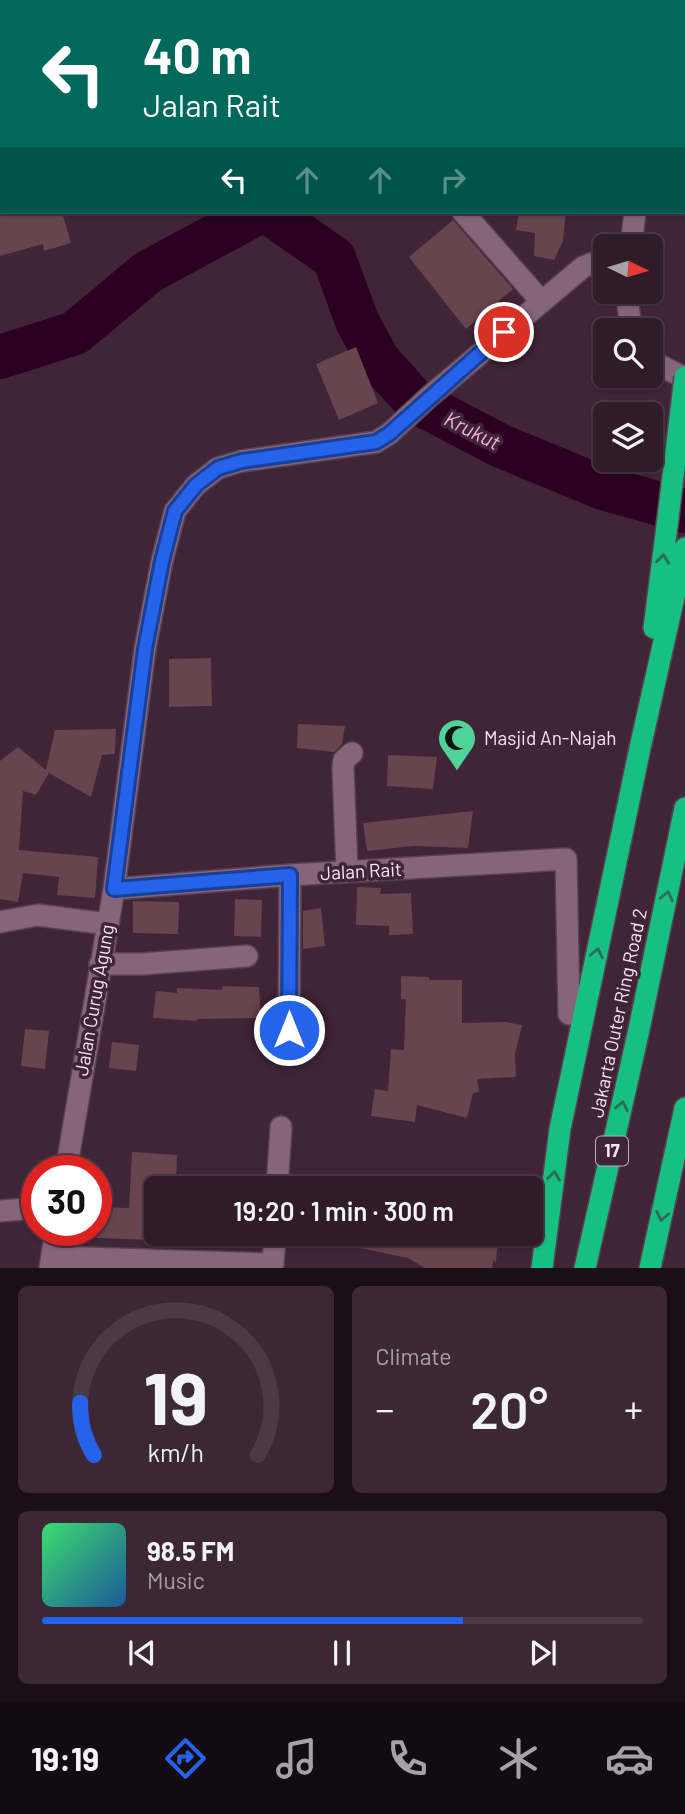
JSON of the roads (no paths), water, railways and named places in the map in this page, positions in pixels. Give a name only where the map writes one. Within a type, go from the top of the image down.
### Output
[{"type":"highway","points":[[640,748],[685,377]]},
{"type":"highway","points":[[542,1268],[560,1129],[685,548]]},
{"type":"highway","name":"Jakarta Outer Ring Road 2","points":[[585,1268],[685,808]]},
{"type":"highway","points":[[650,1268],[685,1108]]},
{"type":"highway","points":[[673,1164],[685,1124]]},
{"type":"street","points":[[465,214],[541,301]]},
{"type":"street","points":[[632,234],[635,214]]},
{"type":"street","name":"Jalan Curug Agung","points":[[69,1155],[114,889],[145,649],[175,511],[196,485],[218,468],[242,461],[376,442],[389,434],[541,301],[583,267],[593,263]]},
{"type":"street","points":[[663,367],[685,377]]},
{"type":"street","points":[[347,871],[342,768],[344,760],[352,753]]},
{"type":"street","name":"Jalan Rait","points":[[114,889],[347,871],[566,859],[569,1014]]},
{"type":"street","points":[[289,1030],[290,875]]},
{"type":"street","points":[[0,922],[38,915],[107,924]]},
{"type":"street","points":[[100,964],[142,964],[247,956]]},
{"type":"street","points":[[278,1176],[281,1128]]},
{"type":"street","points":[[0,1211],[21,1209]]},
{"type":"street","points":[[51,1262],[273,1264],[274,1246]]},
{"type":"waterway","name":"Krukut","points":[[0,357],[75,333],[148,272],[255,214]]},
{"type":"waterway","name":"Krukut","points":[[271,214],[334,258],[357,321],[378,360],[415,401],[501,446],[603,488],[685,511]]},
{"type":"place","name":"Masjid An-Najah","points":[[457,772]]}]
